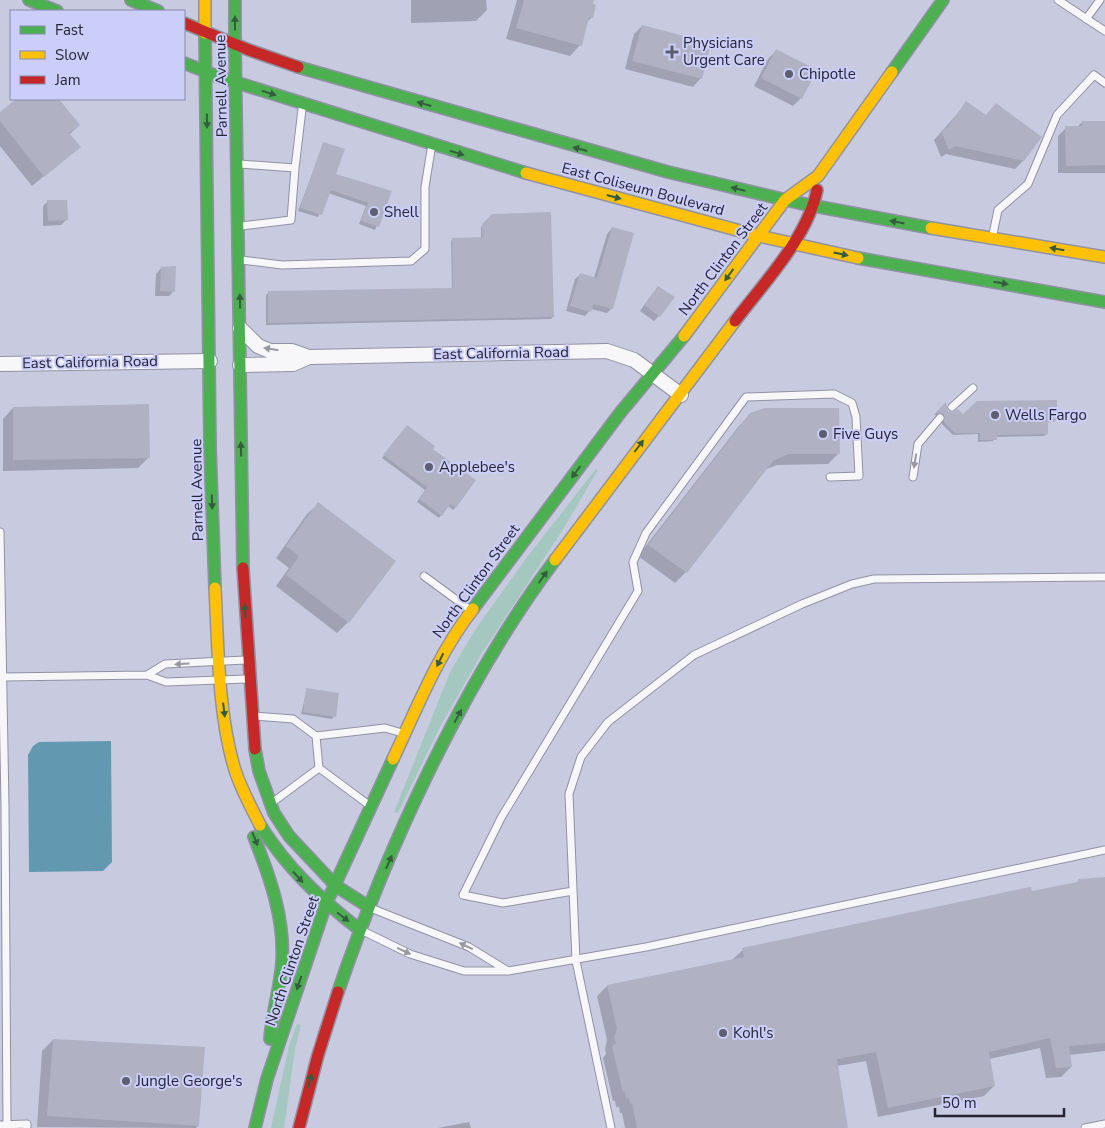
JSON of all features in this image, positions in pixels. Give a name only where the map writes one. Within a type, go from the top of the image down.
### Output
[{"type":"main road","points":[[29,0],[54,10]]},
{"type":"main road","points":[[131,0],[156,10]]},
{"type":"main road","name":"Parnell Avenue","points":[[205,0],[213,540],[219,661],[228,741],[237,776],[263,830],[278,854],[297,877],[326,904],[360,930]]},
{"type":"main road","name":"Parnell Avenue","points":[[235,0],[243,572],[249,679],[259,771],[271,804],[289,836],[336,886],[369,907]]},
{"type":"main road","name":"North Clinton Street","points":[[255,1128],[267,1079],[326,904],[442,655],[471,610],[620,413],[654,375],[785,200],[818,176],[942,0]]},
{"type":"main road","name":"East Coliseum Boulevard","points":[[185,23],[235,46],[385,93],[663,172],[814,206],[1105,257]]},
{"type":"main road","name":"East Coliseum Boulevard","points":[[185,63],[236,82],[497,165],[758,236],[794,242],[841,255],[1105,302]]},
{"type":"main road","name":"North Clinton Street","points":[[299,1128],[328,1018],[369,907],[421,788],[492,655],[547,571],[794,242],[814,206],[818,176]]},
{"type":"main road","points":[[237,776],[244,811],[270,876],[279,910],[282,939],[280,982],[271,1026],[267,1079]]},
{"type":"street","name":"East California Road","points":[[240,328],[258,346],[270,351],[292,351],[309,357],[607,351],[634,360],[681,395]]},
{"type":"street","name":"East California Road","points":[[240,365],[293,364],[309,357]]},
{"type":"street","name":"East California Road","points":[[0,364],[210,361]]},
{"type":"lane","points":[[1058,0],[1105,31]]},
{"type":"lane","points":[[1086,18],[1100,0]]},
{"type":"lane","points":[[992,238],[998,210],[1028,184],[1058,115],[1094,75],[1105,83]]},
{"type":"lane","points":[[238,226],[291,220],[303,103]]},
{"type":"lane","points":[[239,260],[282,265],[412,262],[425,249],[425,187],[432,144]]},
{"type":"lane","points":[[238,164],[295,168]]},
{"type":"lane","points":[[952,407],[973,388]]},
{"type":"lane","points":[[574,891],[503,903],[463,895],[501,818],[638,591],[633,562],[646,532],[746,396],[834,394],[852,403],[856,417],[859,476],[830,477]]},
{"type":"lane","points":[[913,477],[918,444],[940,418]]},
{"type":"lane","points":[[0,532],[3,677],[3,1125],[27,1124],[28,1128]]},
{"type":"lane","points":[[424,576],[471,610]]},
{"type":"lane","points":[[611,1128],[576,961],[569,794],[581,757],[608,722],[696,654],[802,604],[852,584],[874,579],[1105,577]]},
{"type":"lane","points":[[147,675],[166,664],[248,660]]},
{"type":"lane","points":[[3,677],[147,675],[166,682],[249,679]]},
{"type":"lane","points":[[252,716],[293,720],[316,736],[385,728],[405,734]]},
{"type":"lane","points":[[316,736],[319,768],[372,807]]},
{"type":"lane","points":[[271,804],[319,768]]},
{"type":"lane","points":[[360,930],[410,954],[464,971],[508,971],[576,961],[1105,850]]},
{"type":"lane","points":[[369,907],[469,947],[508,971]]},
{"type":"lane","points":[[1085,1128],[1105,1124]]},
{"type":"green space","points":[[596,469],[598,470],[562,531],[482,653],[440,727],[398,813],[394,812],[451,670],[477,627],[528,556]]},
{"type":"green space","points":[[297,1024],[301,1025],[295,1049],[284,1128],[271,1128],[290,1042]]},
{"type":"water","points":[[111,741],[112,862],[103,871],[29,872],[28,755],[33,746],[39,742]]},
{"type":"building","points":[[524,0],[594,0],[593,4],[596,5],[593,18],[589,17],[582,46],[516,28]]},
{"type":"building","name":"Physicians Urgent Care","points":[[642,25],[711,43],[702,79],[632,61]]},
{"type":"building","name":"Chipotle","points":[[776,49],[817,70],[802,99],[761,78]]},
{"type":"building","points":[[15,100],[60,100],[80,125],[69,133],[81,147],[44,177],[0,121],[0,112]]},
{"type":"building","points":[[966,101],[986,115],[996,103],[1042,137],[1024,161],[955,146],[949,150],[941,131],[948,127]]},
{"type":"building","points":[[1082,121],[1105,121],[1105,165],[1066,166],[1065,126],[1082,126]]},
{"type":"building","name":"Shell","points":[[323,142],[345,149],[336,174],[392,191],[379,227],[361,221],[368,203],[331,190],[322,215],[300,208]]},
{"type":"building","points":[[47,200],[67,200],[68,220],[48,221]]},
{"type":"building","points":[[551,212],[554,317],[268,323],[268,291],[453,288],[452,238],[483,237],[482,224],[492,214]]},
{"type":"building","points":[[612,227],[634,233],[613,309],[594,304],[591,312],[570,306],[580,273],[597,278]]},
{"type":"building","points":[[176,266],[175,292],[160,291],[161,267]]},
{"type":"building","points":[[658,286],[675,297],[660,317],[644,305]]},
{"type":"building","name":"Wells Fargo","points":[[1057,400],[1057,421],[1048,421],[1048,434],[997,435],[997,440],[980,440],[980,433],[955,433],[944,422],[944,414],[935,413],[946,402],[948,411],[953,412],[958,409],[963,414],[977,401]]},
{"type":"building","points":[[149,404],[150,458],[13,460],[13,407]]},
{"type":"building","points":[[764,408],[839,408],[840,454],[788,454],[773,461],[687,573],[648,545],[750,413]]},
{"type":"building","name":"Applebee's","points":[[407,425],[435,446],[433,450],[476,480],[456,508],[450,504],[442,516],[419,499],[427,487],[383,455]]},
{"type":"building","points":[[318,502],[396,561],[349,623],[286,575],[299,556],[286,546]]},
{"type":"building","points":[[306,688],[339,693],[336,717],[303,712]]},
{"type":"building","points":[[1105,877],[1105,1043],[1069,1046],[1072,1067],[1056,1068],[1050,1038],[989,1052],[995,1086],[888,1108],[876,1052],[837,1059],[848,1128],[637,1128],[632,1103],[630,1104],[629,1098],[626,1098],[625,1092],[623,1092],[612,1046],[616,1043],[614,1038],[617,1029],[607,985],[744,957],[742,948],[1020,889],[1031,887],[1032,891],[1077,882],[1079,879]]},
{"type":"building","name":"Jungle George's","points":[[53,1039],[205,1047],[199,1126],[47,1116]]},
{"type":"traffic: fast","points":[[29,0],[54,10]]},
{"type":"traffic: fast","points":[[131,0],[156,10]]},
{"type":"traffic: fast","points":[[235,0],[235,46]]},
{"type":"traffic: fast","points":[[892,72],[943,0]]},
{"type":"traffic: fast","points":[[205,33],[210,447],[215,588]]},
{"type":"traffic: fast","points":[[235,46],[243,568]]},
{"type":"traffic: fast","points":[[185,63],[219,77],[526,173]]},
{"type":"traffic: fast","points":[[298,67],[668,172],[799,203],[931,228]]},
{"type":"traffic: fast","points":[[858,258],[1105,302]]},
{"type":"traffic: fast","points":[[473,609],[620,413],[684,336]]},
{"type":"traffic: fast","points":[[338,992],[380,881],[431,767],[459,712],[490,658],[522,607],[555,560]]},
{"type":"traffic: fast","points":[[255,749],[259,771],[274,813],[289,836],[336,886],[369,907]]},
{"type":"traffic: fast","points":[[255,1128],[267,1079],[326,904],[393,759]]},
{"type":"traffic: fast","points":[[260,825],[281,855],[305,882],[331,907],[360,930]]},
{"type":"traffic: fast","points":[[254,837],[271,883],[281,930],[282,963],[270,1039]]},
{"type":"traffic: slow","points":[[205,0],[205,33]]},
{"type":"traffic: slow","points":[[684,336],[785,200],[818,176],[892,72]]},
{"type":"traffic: slow","points":[[526,173],[759,236],[858,258]]},
{"type":"traffic: slow","points":[[931,228],[1105,257]]},
{"type":"traffic: slow","points":[[555,560],[735,321]]},
{"type":"traffic: slow","points":[[215,588],[220,680],[229,749],[237,777],[260,825]]},
{"type":"traffic: slow","points":[[393,759],[449,644],[473,609]]},
{"type":"traffic: jam","points":[[185,23],[249,50],[298,67]]},
{"type":"traffic: jam","points":[[735,321],[771,276],[794,242],[812,208],[817,190]]},
{"type":"traffic: jam","points":[[243,568],[255,749]]},
{"type":"traffic: jam","points":[[299,1128],[318,1055],[338,992]]},
{"type":"place","name":"Physicians Urgent Care","points":[[672,52]]},
{"type":"place","name":"Chipotle","points":[[789,74]]},
{"type":"place","name":"Shell","points":[[374,212]]},
{"type":"place","name":"Wells Fargo","points":[[995,415]]},
{"type":"place","name":"Five Guys","points":[[823,434]]},
{"type":"place","name":"Applebee's","points":[[429,467]]},
{"type":"place","name":"Kohl's","points":[[723,1033]]},
{"type":"place","name":"Jungle George's","points":[[126,1081]]}]
